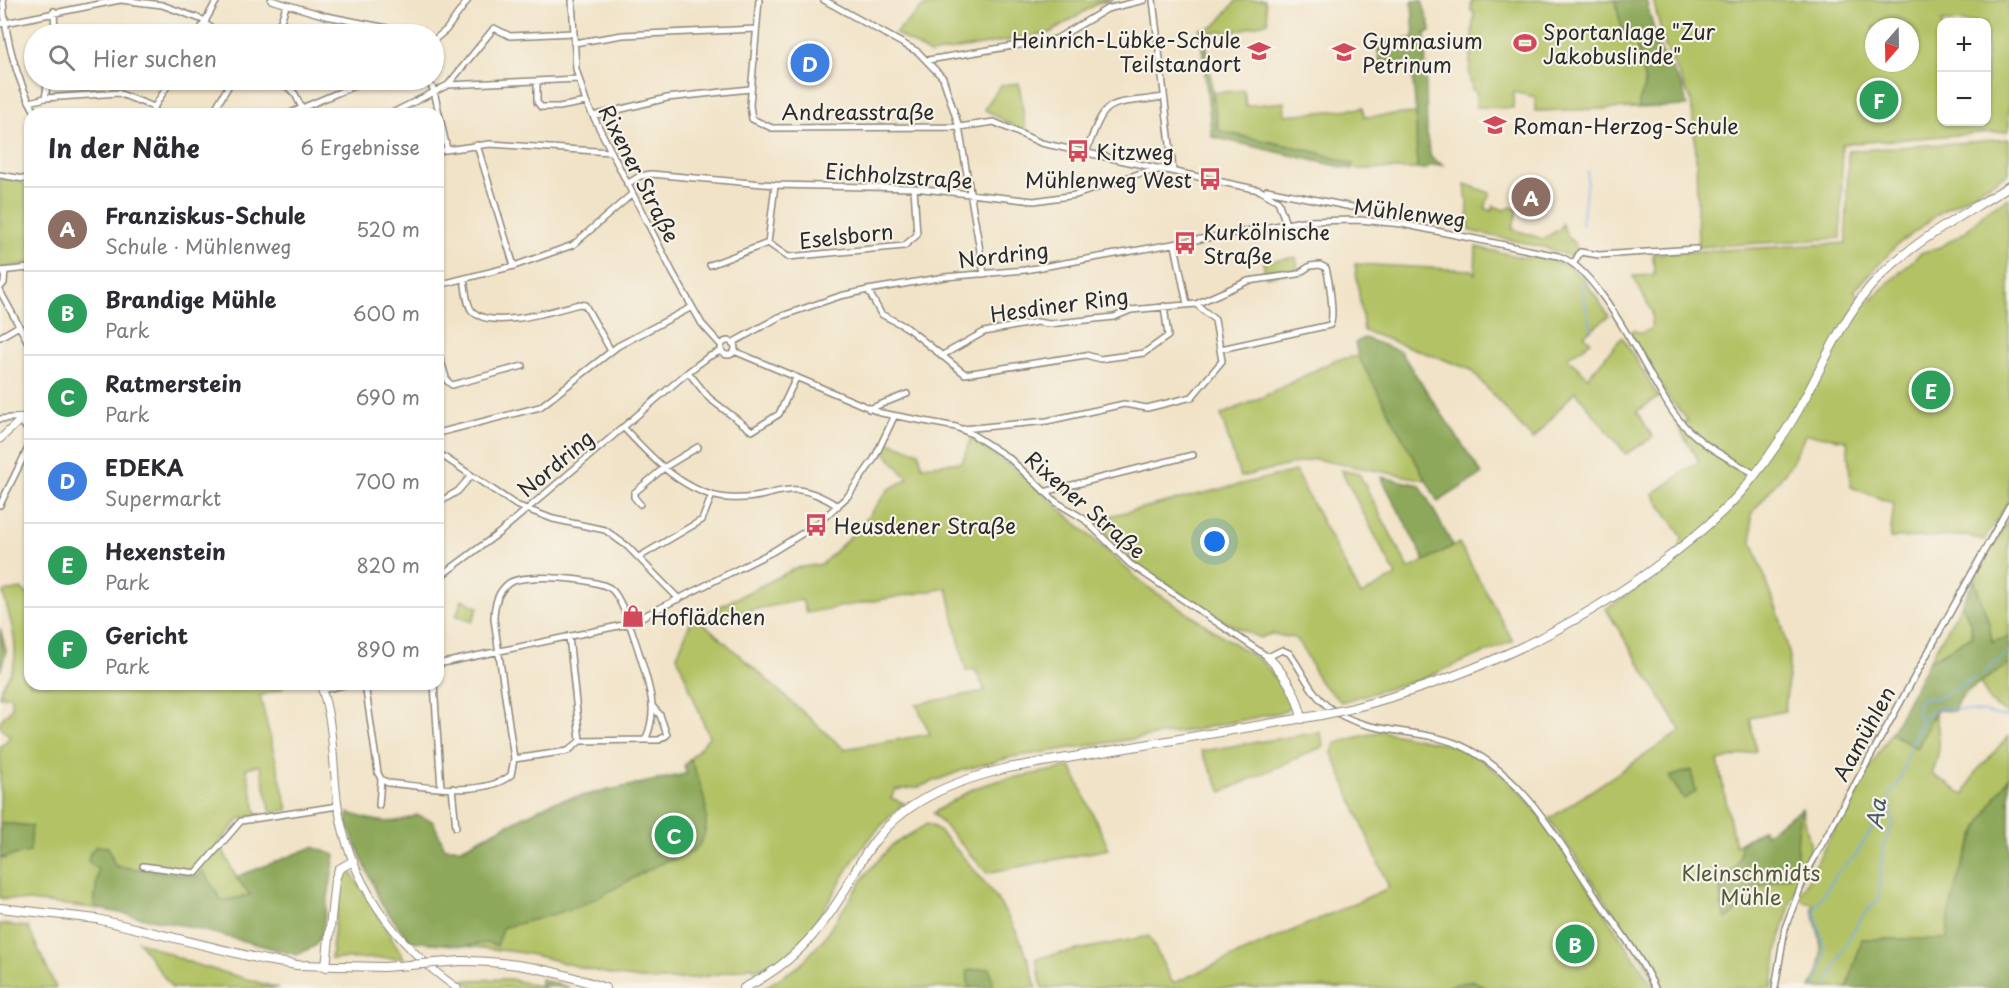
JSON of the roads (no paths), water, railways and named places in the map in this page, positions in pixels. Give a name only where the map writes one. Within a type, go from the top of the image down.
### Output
[{"type":"main road","points":[[744,988],[777,970],[803,947],[823,923],[875,840],[910,807],[957,782],[1008,768],[1302,719],[1349,709],[1425,687],[1526,647],[1634,585],[1724,511],[1739,495],[1790,424],[1837,335],[1870,287],[1911,248],[2009,186]]},
{"type":"main road","points":[[1268,657],[1291,685],[1302,719]]},
{"type":"main road","points":[[326,967],[335,880],[339,868],[353,861]]},
{"type":"main road","points":[[0,908],[97,919],[265,960],[326,967],[384,967],[461,961],[495,961],[542,968],[605,988]]},
{"type":"street","points":[[3,0],[2,23],[24,85]]},
{"type":"street","points":[[2,23],[54,11],[121,0],[162,5],[209,24]]},
{"type":"street","points":[[206,22],[217,0]]},
{"type":"street","points":[[271,0],[286,6],[364,24]]},
{"type":"street","points":[[444,32],[468,0]]},
{"type":"street","name":"Rixener Straße","points":[[572,0],[574,43],[579,79],[586,102],[692,307],[721,348]]},
{"type":"street","points":[[593,116],[667,98],[750,89],[759,0]]},
{"type":"street","points":[[824,0],[928,60],[949,89],[959,127],[984,274]]},
{"type":"street","points":[[928,60],[1052,40],[1107,9],[1144,0]]},
{"type":"street","points":[[1153,0],[1170,169]]},
{"type":"street","points":[[279,24],[286,6]]},
{"type":"street","points":[[54,11],[55,24]]},
{"type":"street","points":[[448,85],[494,28],[510,36],[573,33]]},
{"type":"street","points":[[574,43],[623,35],[756,29]]},
{"type":"street","points":[[444,87],[579,79]]},
{"type":"street","points":[[537,81],[537,102],[542,107],[560,107],[586,102]]},
{"type":"street","name":"Andreasstraße","points":[[750,89],[751,116],[757,123],[772,128],[959,127]]},
{"type":"street","points":[[26,90],[33,108]]},
{"type":"street","points":[[45,98],[46,90]]},
{"type":"street","points":[[30,102],[45,98],[122,93],[154,107],[165,90]]},
{"type":"street","points":[[216,108],[226,90]]},
{"type":"street","points":[[291,90],[302,108],[344,90]]},
{"type":"street","points":[[401,108],[434,91],[438,108]]},
{"type":"street","points":[[1086,153],[1098,118],[1109,106],[1164,97]]},
{"type":"street","name":"Mühlenweg","points":[[959,127],[998,122],[1036,142],[1170,169],[1259,190],[1353,207]]},
{"type":"street","points":[[444,136],[447,149]]},
{"type":"street","points":[[477,145],[514,266]]},
{"type":"street","points":[[444,150],[477,145],[611,152]]},
{"type":"street","points":[[1134,162],[1140,168],[1138,174]]},
{"type":"street","name":"Eichholzstraße","points":[[627,184],[640,176],[651,174],[775,185],[914,188],[1017,201],[1041,201],[1076,195],[1138,174],[1170,169]]},
{"type":"street","points":[[0,175],[24,179]]},
{"type":"street","name":"Eselsborn","points":[[768,243],[775,185]]},
{"type":"street","name":"Eselsborn","points":[[768,243],[788,257],[904,246],[917,235],[914,188]]},
{"type":"street","name":"Mühlenweg","points":[[1259,190],[1278,201],[1286,224],[1354,220],[1402,224],[1558,256],[1574,263]]},
{"type":"street","points":[[444,284],[514,266],[580,241],[632,194]]},
{"type":"street","name":"Nordring","points":[[444,574],[472,554],[727,341],[732,343],[779,317],[840,296],[868,290],[945,277],[1025,270],[1286,224]]},
{"type":"street","name":"Eselsborn","points":[[710,265],[768,243]]},
{"type":"street","points":[[1175,245],[1187,304]]},
{"type":"street","points":[[1696,249],[1599,255],[1580,252],[1574,263],[1602,297],[1659,390],[1688,429],[1703,443],[1755,474]]},
{"type":"street","points":[[963,429],[1047,421],[1124,404],[1147,408],[1193,396],[1221,363],[1221,349],[1215,320],[1196,304],[1248,281],[1298,274],[1310,266],[1320,265],[1326,268],[1331,296],[1330,325],[1221,349]]},
{"type":"street","points":[[24,269],[3,271],[4,283],[0,290],[24,335]]},
{"type":"street","points":[[464,279],[470,308],[478,315],[526,319],[579,304],[585,305],[611,351]]},
{"type":"street","points":[[868,290],[880,314],[904,325],[965,374],[1086,355],[1100,359],[1143,353],[1168,336],[1164,306]]},
{"type":"street","name":"Hesdiner Ring","points":[[941,356],[984,332],[1037,322],[1049,324],[1114,317],[1127,310],[1196,304]]},
{"type":"street","points":[[444,431],[540,407],[611,351],[692,307]]},
{"type":"street","points":[[0,338],[19,326]]},
{"type":"street","points":[[721,348],[729,355],[734,351],[732,343]]},
{"type":"street","name":"Rixener Straße","points":[[734,351],[869,409],[894,417],[963,429],[1009,458],[1044,492],[1084,519],[1140,572],[1268,657]]},
{"type":"street","points":[[444,371],[447,381],[452,385],[523,366]]},
{"type":"street","points":[[688,372],[709,398],[752,431],[779,414],[796,378]]},
{"type":"street","points":[[869,409],[907,394]]},
{"type":"street","points":[[0,419],[24,416]]},
{"type":"street","points":[[444,663],[628,624],[793,540],[838,506],[866,471],[894,417]]},
{"type":"street","points":[[0,439],[24,418]]},
{"type":"street","points":[[623,427],[683,482],[712,495],[728,498],[803,489],[817,493],[838,506]]},
{"type":"street","points":[[640,504],[634,494],[665,467],[698,447]]},
{"type":"street","points":[[1044,492],[1193,455]]},
{"type":"street","points":[[0,505],[24,456]]},
{"type":"street","points":[[444,458],[503,498],[526,509],[553,519],[605,530],[639,557],[679,599]]},
{"type":"street","points":[[444,499],[458,491],[470,477]]},
{"type":"street","points":[[639,557],[702,520],[712,495]]},
{"type":"street","name":"Aamühlen","points":[[1775,988],[1788,916],[1806,873],[2009,506]]},
{"type":"street","points":[[381,779],[388,783],[452,788],[504,781],[511,775],[514,759],[494,619],[496,598],[508,584],[525,577],[606,585],[617,594],[644,670],[652,706],[645,740]]},
{"type":"street","points":[[568,636],[580,741]]},
{"type":"street","points":[[1268,657],[1279,651],[1289,653],[1314,692],[1327,705],[1346,718],[1368,726],[1443,739],[1467,749],[1499,770],[1521,790],[1547,822],[1655,988]]},
{"type":"street","points":[[322,690],[333,742],[338,806],[353,861],[380,912],[397,933],[416,955],[457,988]]},
{"type":"street","points":[[366,690],[381,779],[379,805]]},
{"type":"street","points":[[434,690],[441,788]]},
{"type":"street","points":[[514,759],[568,752],[580,741],[659,740],[667,735],[660,714],[652,706]]},
{"type":"street","points":[[452,788],[456,827]]},
{"type":"street","points":[[143,866],[196,873],[241,821],[338,806]]},
{"type":"waterway","points":[[1582,225],[1588,171]]},
{"type":"waterway","points":[[1583,282],[1581,287],[1592,330]]},
{"type":"waterway","name":"Aa","points":[[1982,675],[2009,651]]},
{"type":"waterway","name":"Aa","points":[[1826,988],[1855,928],[1879,900],[1883,851],[1893,825],[1889,794],[1901,777],[1908,752],[1920,725],[1922,718],[1916,713],[1920,699],[1940,697],[1975,678]]},
{"type":"waterway","points":[[1923,717],[1938,708],[1984,712],[2009,718]]},
{"type":"waterway","points":[[1814,988],[1821,972],[1825,950],[1814,911],[1839,870],[1854,858],[1888,803]]},
{"type":"place","name":"Sportanlage \"Zur Jakobuslinde\"","points":[[1525,43]]},
{"type":"place","name":"Heinrich-Lübke-Schule Teilstandort","points":[[1259,51]]},
{"type":"place","name":"Gymnasium Petrinum","points":[[1344,52]]},
{"type":"place","name":"EDEKA","points":[[810,63]]},
{"type":"place","name":"Gericht","points":[[1879,100]]},
{"type":"place","name":"Roman-Herzog-Schule","points":[[1495,125]]},
{"type":"place","name":"Kitzweg","points":[[1078,151]]},
{"type":"place","name":"Mühlenweg West","points":[[1210,179]]},
{"type":"place","name":"Franziskus-Schule","points":[[1531,197]]},
{"type":"place","name":"Kurkölnische Straße","points":[[1185,243]]},
{"type":"place","name":"Hexenstein","points":[[1931,390]]},
{"type":"place","name":"Heusdener Straße","points":[[816,525]]},
{"type":"place","name":"Hoflädchen","points":[[633,616]]},
{"type":"place","name":"Ratmerstein","points":[[674,835]]},
{"type":"place","name":"Brandige Mühle","points":[[1575,944]]},
{"type":"park label","name":"Kleinschmidts Mühle","points":[[1751,884]]}]
